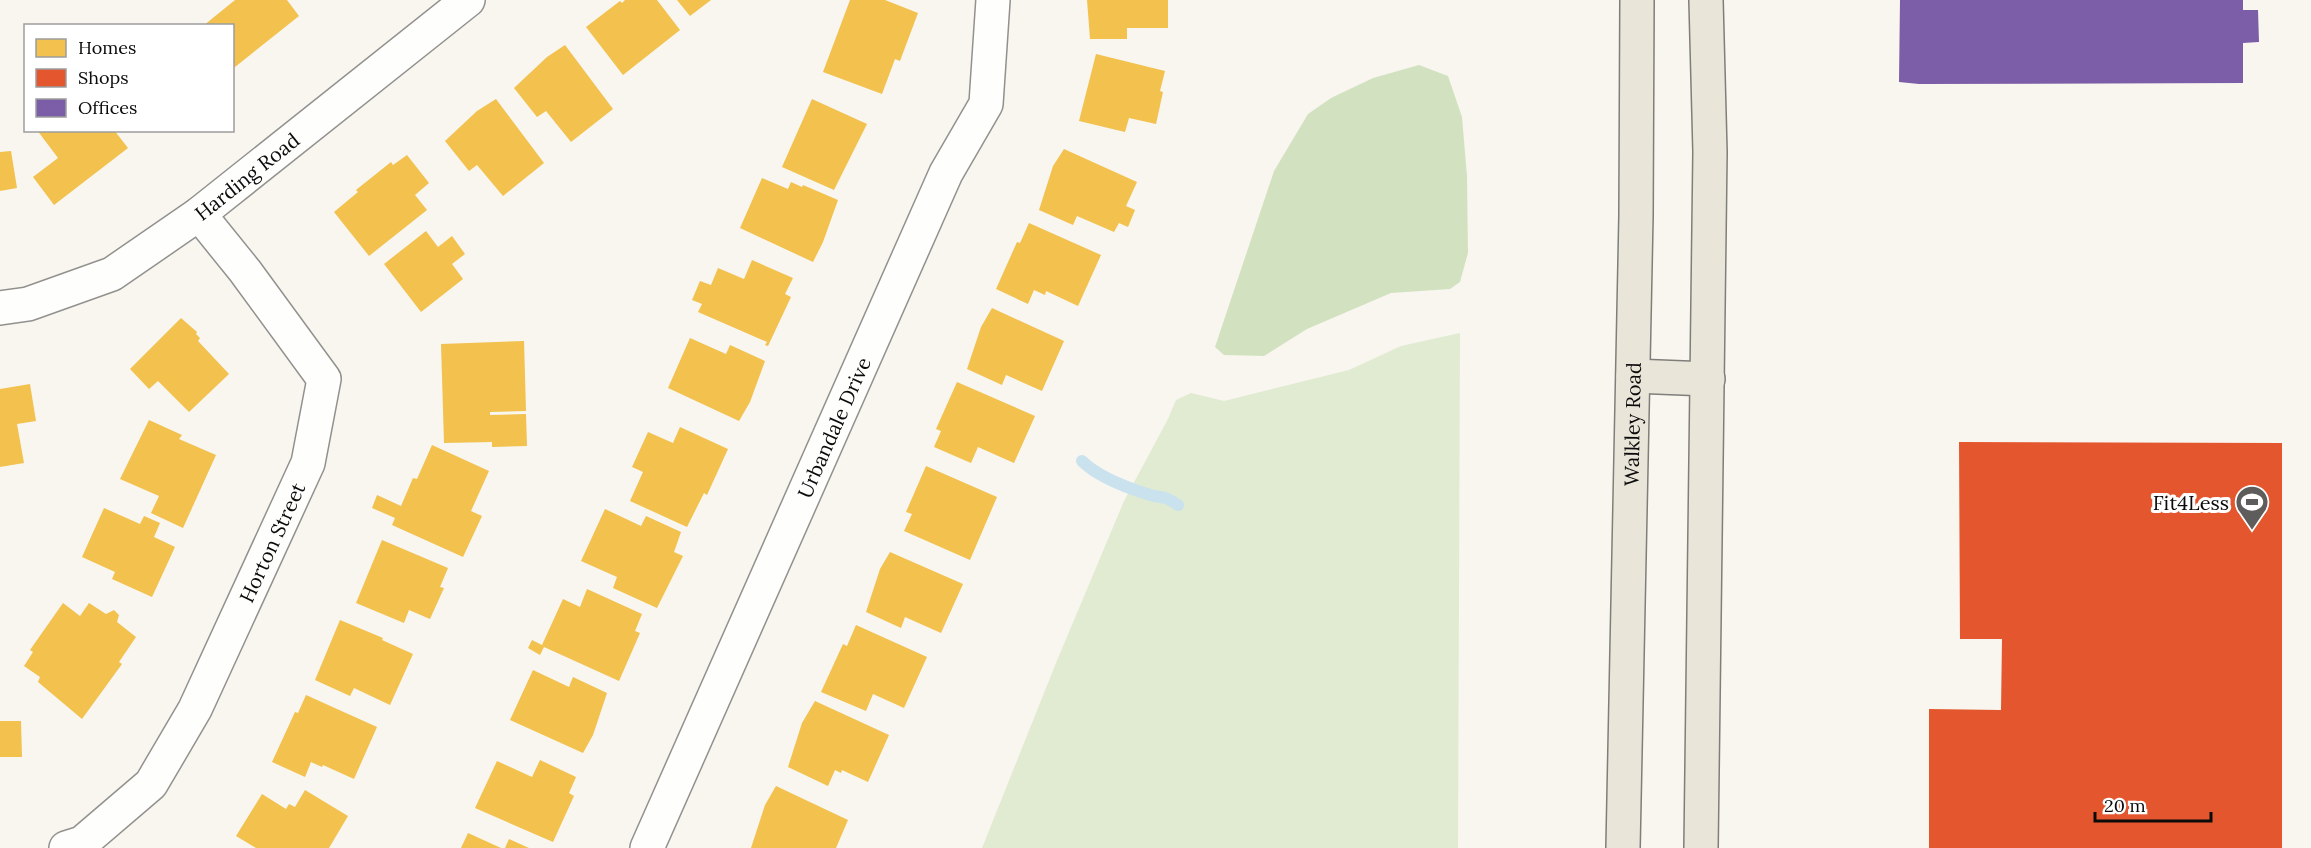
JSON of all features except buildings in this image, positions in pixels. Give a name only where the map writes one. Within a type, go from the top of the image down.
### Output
[{"type":"main road","name":"Walkley Road","points":[[1623,848],[1633,376],[1637,0]]},
{"type":"main road","points":[[1701,848],[1710,152],[1706,0]]},
{"type":"main road","points":[[1633,376],[1708,379]]},
{"type":"street","name":"Harding Road","points":[[0,308],[28,304],[112,274],[199,214],[468,0]]},
{"type":"street","name":"Urbandale Drive","points":[[647,848],[946,173],[986,104],[993,0]]},
{"type":"street","name":"Horton Street","points":[[66,848],[82,843],[151,784],[195,709],[308,463],[324,379],[245,271],[199,214]]},
{"type":"green space","points":[[1419,65],[1448,76],[1462,117],[1467,176],[1468,253],[1460,282],[1450,289],[1391,293],[1307,329],[1264,356],[1224,355],[1215,347],[1274,171],[1308,114],[1331,98],[1373,78]]},
{"type":"green space","points":[[1460,333],[1458,848],[982,848],[1124,501],[1176,400],[1191,393],[1224,401],[1349,370],[1401,346]]},
{"type":"waterway","points":[[1082,461],[1112,481],[1165,498],[1178,505]]},
{"type":"place","name":"Fit4Less","points":[[2252,531]]}]
